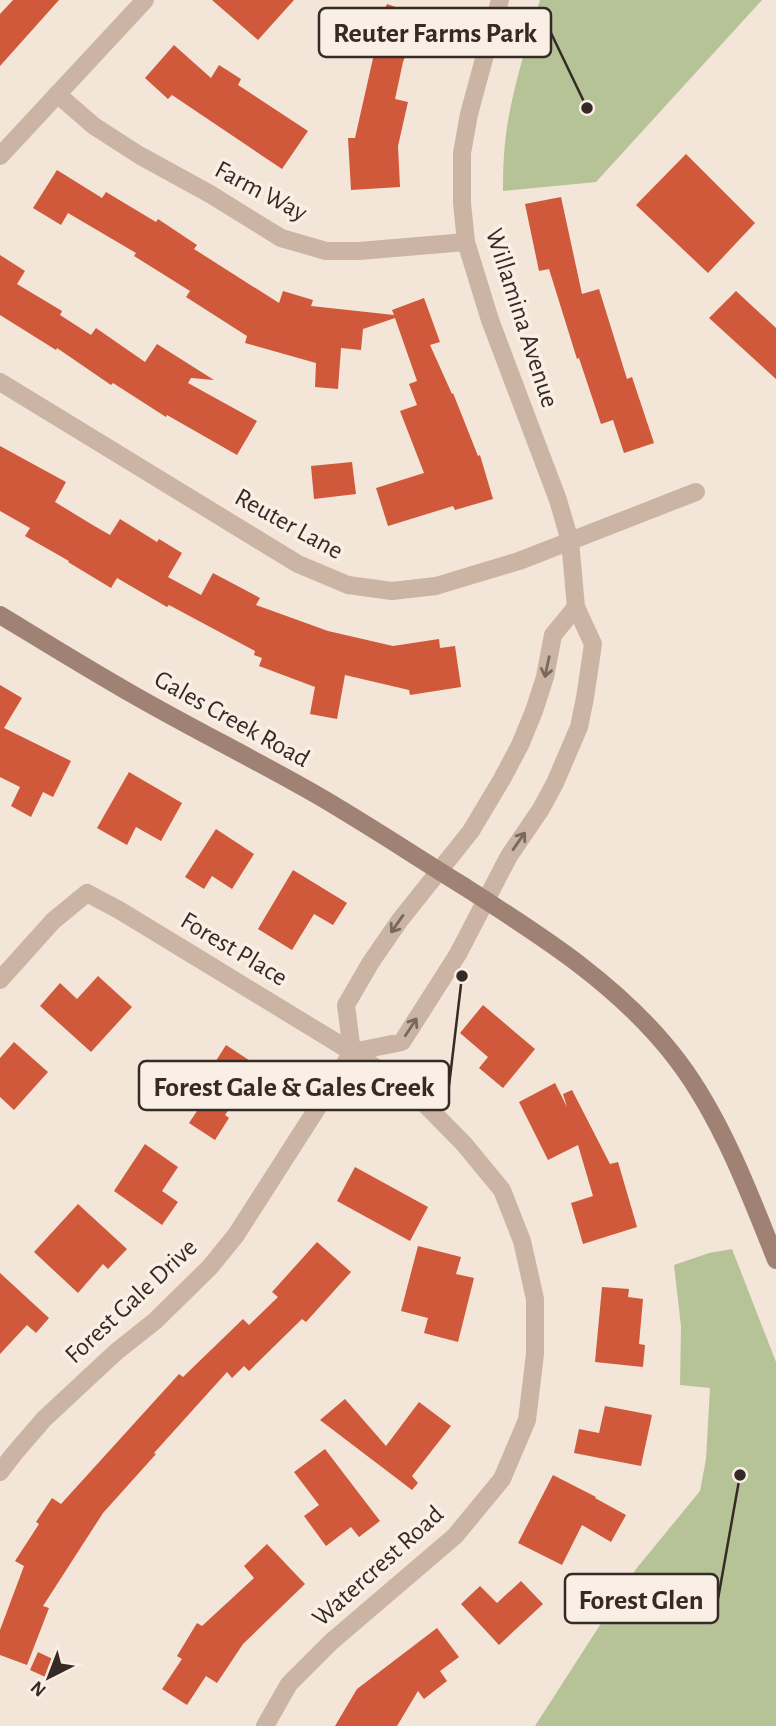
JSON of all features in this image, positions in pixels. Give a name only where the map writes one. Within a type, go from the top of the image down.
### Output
[{"type":"main road","name":"Gales Creek Road","points":[[0,615],[114,684],[323,799],[439,870],[591,972],[640,1017],[678,1061],[720,1130],[776,1260]]},
{"type":"street","points":[[0,156],[145,0]]},
{"type":"street","name":"Willamina Avenue","points":[[486,901],[509,856],[555,783],[579,727],[593,644],[576,607],[570,541],[558,500],[490,320],[466,242],[462,203],[462,153],[468,114],[500,0]]},
{"type":"street","name":"Farm Way","points":[[57,94],[94,125],[139,155],[210,194],[281,238],[326,251],[359,251],[466,242]]},
{"type":"street","name":"Reuter Lane","points":[[0,382],[298,564],[348,585],[392,591],[436,586],[519,561],[696,492]]},
{"type":"street","points":[[486,901],[458,954],[402,1042],[352,1052],[346,1005],[400,920],[471,831],[502,779],[534,711],[545,677],[553,635],[576,607]]},
{"type":"street","name":"Forest Place","points":[[0,980],[53,920],[87,893],[352,1052]]},
{"type":"street","name":"Forest Gale Drive","points":[[0,1472],[44,1419],[79,1384],[155,1321],[210,1267],[236,1235],[352,1052]]},
{"type":"street","name":"Watercrest Road","points":[[265,1726],[289,1684],[331,1642],[455,1536],[502,1479],[527,1420],[535,1354],[535,1299],[522,1241],[502,1190],[464,1144],[413,1092],[352,1052]]},
{"type":"green space","points":[[540,0],[762,0],[596,182],[503,191],[505,147],[511,106]]},
{"type":"green space","points":[[732,1249],[776,1362],[776,1726],[535,1726],[636,1569],[700,1491],[706,1459],[710,1388],[680,1385],[681,1326],[674,1265],[709,1253]]},
{"type":"building","points":[[13,0],[59,0],[0,66],[0,14]]},
{"type":"building","points":[[212,0],[294,0],[258,40]]},
{"type":"building","points":[[387,4],[427,18],[418,44],[411,41],[403,62],[395,99],[408,102],[398,146],[400,187],[351,190],[348,138],[355,138],[376,45],[371,43]]},
{"type":"building","points":[[174,45],[211,78],[219,65],[241,79],[238,85],[308,131],[282,169],[172,95],[168,99],[145,78]]},
{"type":"building","points":[[686,154],[755,223],[708,273],[636,205]]},
{"type":"building","points":[[57,170],[102,198],[106,192],[156,222],[158,219],[197,245],[194,249],[279,303],[283,291],[313,300],[311,306],[394,315],[392,310],[424,298],[440,342],[430,345],[478,456],[480,455],[493,499],[455,510],[453,506],[388,526],[376,488],[424,473],[400,411],[417,405],[409,384],[417,381],[395,318],[363,329],[361,350],[341,348],[338,389],[315,387],[316,363],[245,343],[247,336],[186,297],[190,291],[134,256],[136,253],[68,213],[61,225],[33,208]]},
{"type":"building","points":[[561,197],[582,294],[599,289],[627,379],[632,377],[654,443],[624,453],[613,420],[601,424],[549,269],[539,271],[525,204]]},
{"type":"building","points":[[0,255],[25,271],[17,284],[62,311],[60,315],[91,335],[96,328],[145,362],[157,344],[214,380],[191,378],[188,383],[257,421],[237,455],[167,415],[166,417],[113,383],[111,385],[57,348],[56,350],[0,315]]},
{"type":"building","points":[[736,291],[776,328],[776,379],[709,318]]},
{"type":"building","points":[[0,446],[66,482],[55,502],[91,524],[110,535],[120,519],[157,542],[159,539],[182,553],[168,577],[201,595],[213,573],[260,598],[256,605],[328,631],[393,646],[439,639],[440,648],[455,646],[461,687],[410,695],[409,690],[345,675],[337,719],[310,714],[315,687],[259,666],[262,658],[254,655],[255,651],[169,605],[167,607],[117,578],[111,588],[25,536],[30,528],[0,511]]},
{"type":"building","points":[[352,462],[356,494],[314,499],[311,466]]},
{"type":"building","points":[[0,685],[22,698],[4,728],[71,761],[53,797],[43,792],[31,817],[11,806],[20,787],[0,777]]},
{"type":"building","points":[[129,772],[182,803],[161,841],[136,827],[127,845],[97,828]]},
{"type":"building","points":[[216,829],[254,854],[232,889],[212,876],[204,889],[185,877]]},
{"type":"building","points":[[293,870],[347,903],[333,925],[314,914],[292,950],[258,929]]},
{"type":"building","points":[[98,976],[132,1007],[91,1052],[40,1006],[60,983],[77,999]]},
{"type":"building","points":[[483,1005],[535,1049],[503,1088],[479,1068],[488,1057],[460,1033]]},
{"type":"building","points":[[14,1042],[48,1072],[14,1110],[0,1097],[0,1058]]},
{"type":"building","points":[[226,1045],[258,1066],[225,1115],[229,1118],[215,1140],[189,1123],[217,1081],[207,1075]]},
{"type":"building","points":[[555,1083],[567,1107],[563,1094],[572,1090],[610,1164],[618,1162],[637,1227],[583,1244],[571,1203],[593,1196],[578,1145],[548,1160],[519,1102]]},
{"type":"building","points":[[145,1144],[178,1167],[162,1191],[178,1202],[162,1225],[114,1191]]},
{"type":"building","points":[[355,1167],[428,1207],[410,1241],[337,1201]]},
{"type":"building","points":[[78,1204],[127,1249],[108,1269],[103,1264],[78,1293],[34,1252]]},
{"type":"building","points":[[317,1242],[351,1272],[306,1322],[302,1319],[249,1371],[244,1366],[232,1378],[227,1372],[103,1513],[43,1606],[49,1608],[27,1665],[0,1655],[0,1630],[24,1566],[15,1561],[52,1498],[61,1504],[179,1374],[183,1377],[243,1319],[249,1325],[278,1297],[272,1292]]},
{"type":"building","points":[[418,1246],[461,1257],[456,1274],[474,1278],[458,1342],[424,1333],[428,1318],[401,1311]]},
{"type":"building","points":[[0,1273],[49,1318],[36,1333],[27,1325],[0,1354]]},
{"type":"building","points":[[602,1287],[629,1289],[628,1297],[643,1299],[639,1344],[645,1345],[643,1367],[595,1362]]},
{"type":"building","points":[[345,1399],[386,1446],[419,1402],[451,1426],[412,1476],[418,1483],[412,1490],[320,1420]]},
{"type":"building","points":[[605,1406],[652,1415],[641,1466],[574,1453],[579,1429],[599,1433]]},
{"type":"building","points":[[325,1449],[380,1521],[359,1537],[351,1527],[326,1546],[304,1516],[319,1505],[294,1472]]},
{"type":"building","points":[[553,1475],[626,1515],[611,1542],[582,1525],[562,1565],[518,1543]]},
{"type":"building","points":[[267,1544],[305,1584],[243,1644],[217,1683],[206,1676],[187,1705],[162,1689],[182,1659],[177,1656],[197,1623],[202,1626],[254,1578],[244,1566]]},
{"type":"building","points":[[521,1581],[543,1604],[499,1645],[461,1604],[480,1586],[497,1603]]},
{"type":"building","points":[[437,1628],[459,1657],[440,1671],[447,1681],[424,1699],[418,1691],[397,1726],[335,1726],[357,1689]]},
{"type":"building","points":[[38,1652],[61,1663],[52,1680],[30,1670]]},
{"type":"place","name":"Reuter Farms Park","points":[[587,108]]},
{"type":"place","name":"Forest Gale & Gales Creek","points":[[462,976]]},
{"type":"place","name":"Forest Glen","points":[[740,1475]]}]
